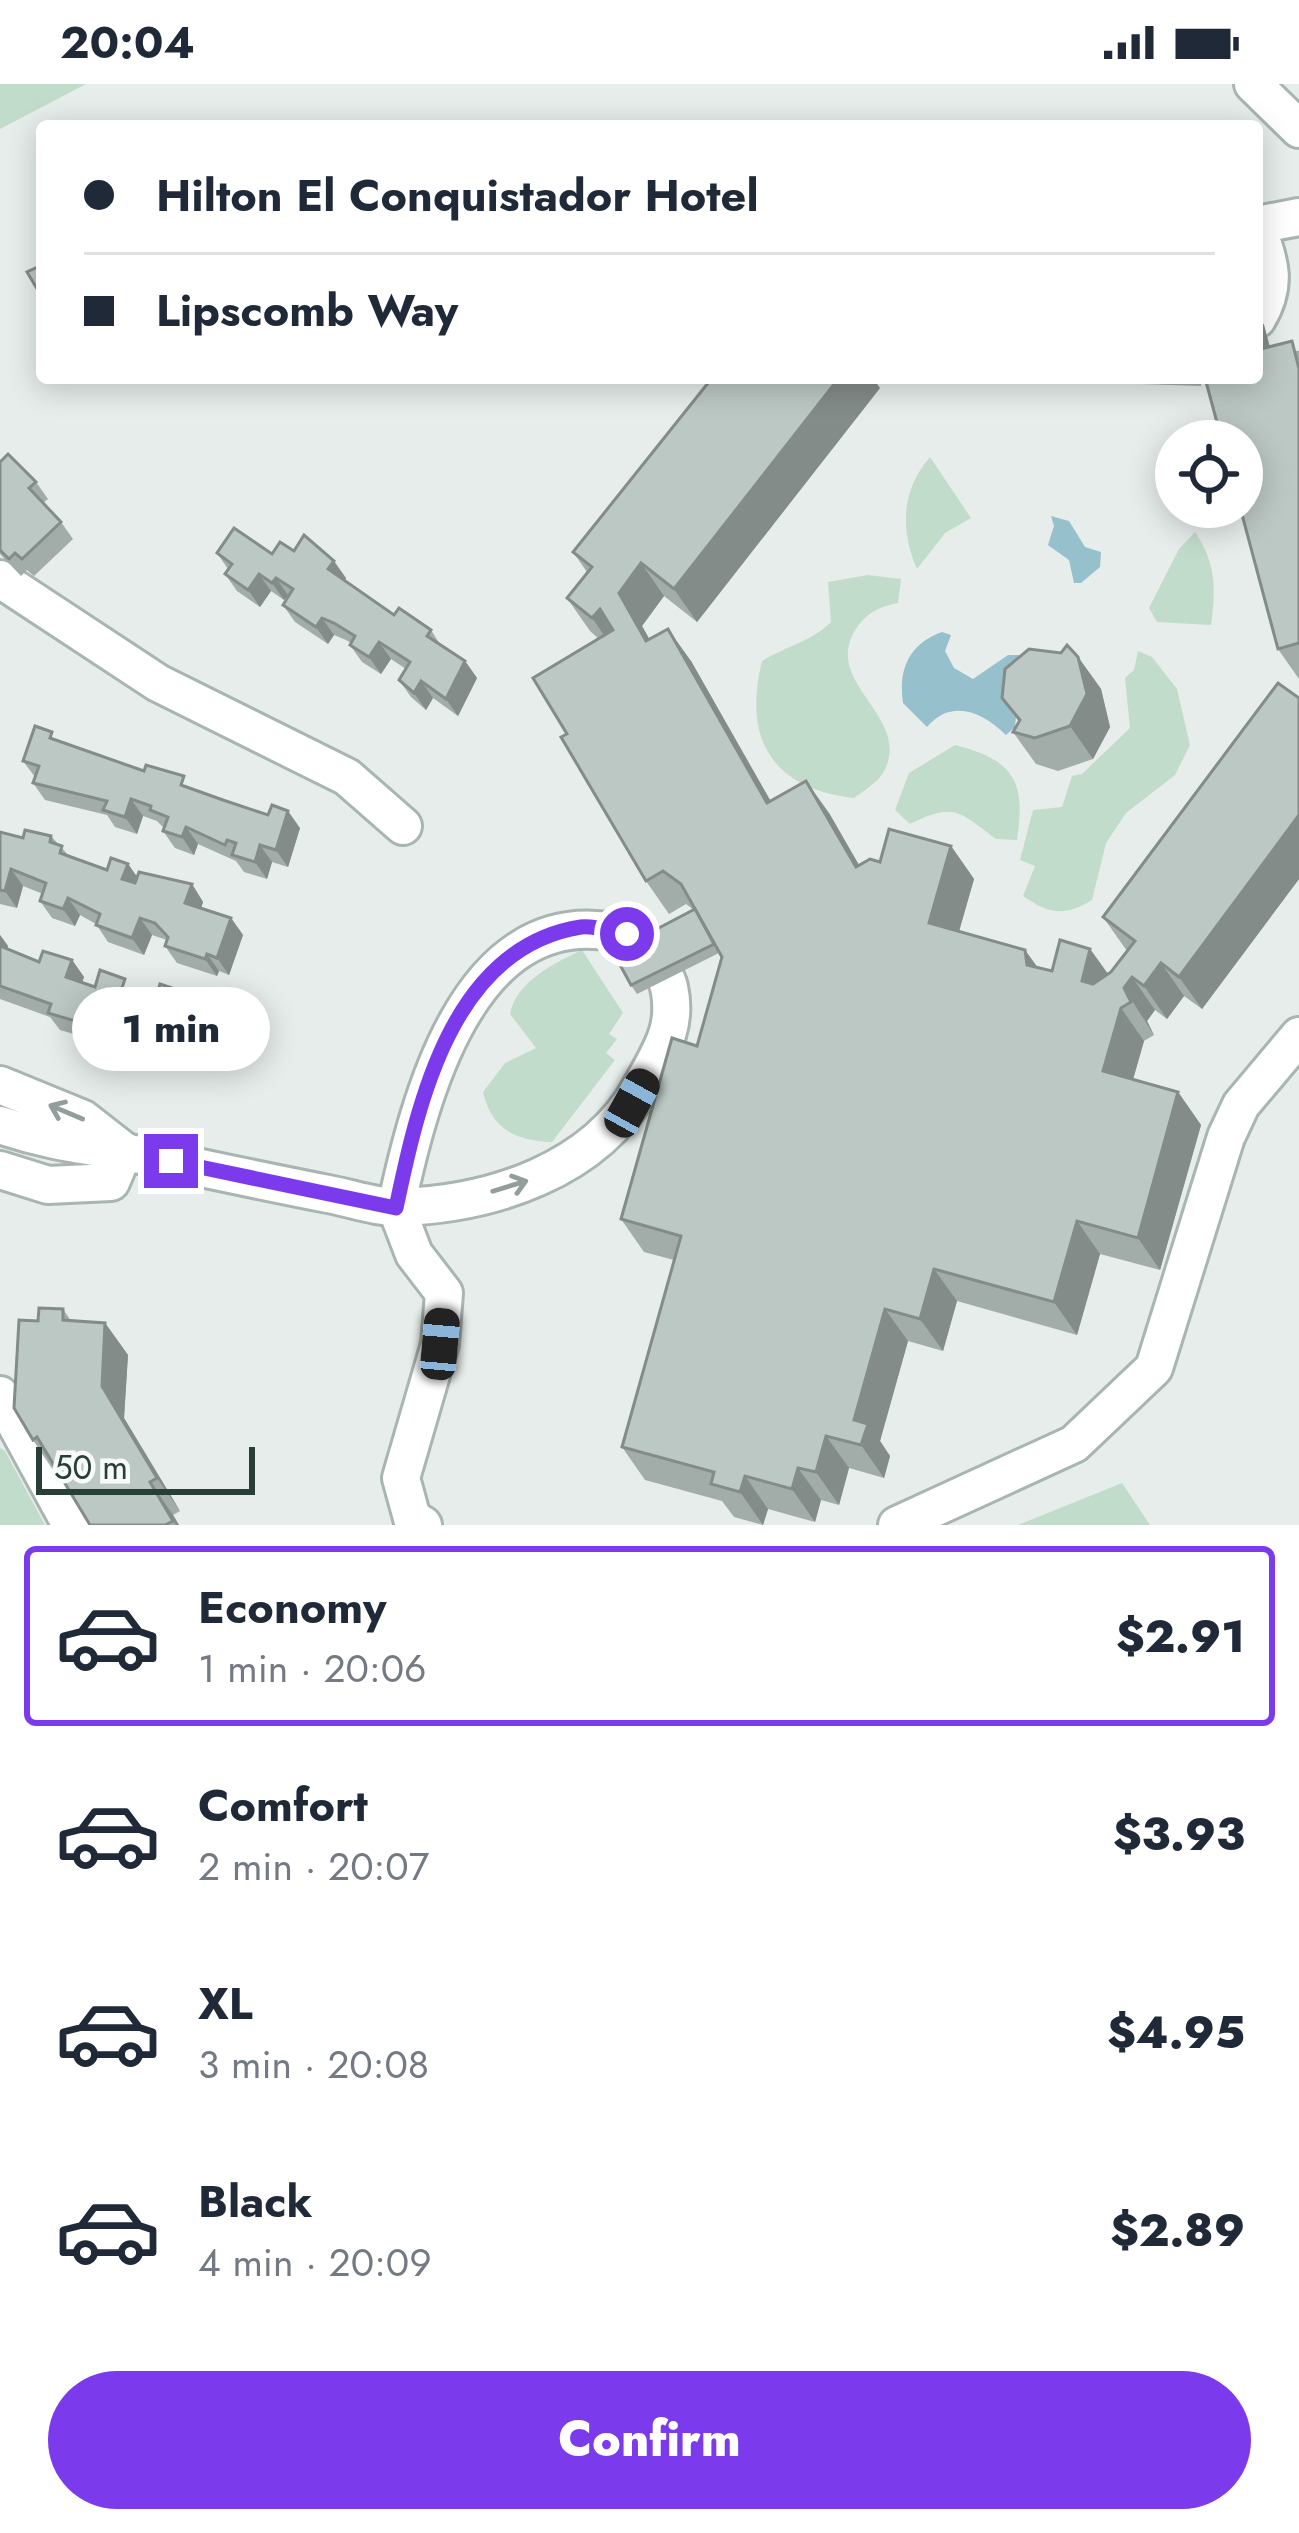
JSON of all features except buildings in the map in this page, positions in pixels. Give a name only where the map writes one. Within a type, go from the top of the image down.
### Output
[{"type":"street","points":[[1253,84],[1299,129]]},
{"type":"street","points":[[1263,225],[1299,217]]},
{"type":"street","points":[[1263,242],[1272,294],[1263,309]]},
{"type":"street","points":[[0,579],[158,683],[347,777],[403,826]]},
{"type":"street","points":[[0,1125],[57,1145],[124,1151],[396,1208],[469,1199],[563,1170],[632,1103],[674,1027],[668,981],[627,934],[582,926],[526,948],[473,992],[440,1051],[414,1124],[396,1208],[414,1254],[445,1293],[440,1344],[401,1478],[412,1518],[423,1525]]},
{"type":"street","points":[[897,1525],[1074,1444],[1154,1368],[1226,1137],[1241,1105],[1299,1036]]},
{"type":"street","points":[[0,1084],[83,1119],[124,1151]]},
{"type":"street","points":[[0,1170],[48,1185],[111,1182],[124,1151]]},
{"type":"street","points":[[0,1395],[71,1525]]},
{"type":"green space","points":[[0,84],[86,84],[0,129]]},
{"type":"green space","points":[[930,457],[971,518],[945,533],[917,569],[906,511],[913,483]]},
{"type":"green space","points":[[1195,532],[1213,577],[1211,625],[1157,622],[1149,608],[1179,549]]},
{"type":"green space","points":[[868,575],[901,579],[898,603],[866,617],[853,634],[848,653],[859,687],[888,736],[890,754],[881,776],[854,798],[826,793],[784,772],[761,737],[757,689],[762,661],[831,622],[828,582]]},
{"type":"green space","points":[[1138,651],[1152,657],[1177,689],[1190,745],[1175,775],[1126,813],[1106,843],[1092,900],[1065,911],[1049,910],[1023,896],[1035,866],[1020,860],[1033,810],[1062,807],[1072,776],[1082,774],[1130,728],[1125,678],[1134,670]]},
{"type":"green space","points":[[955,745],[991,758],[1011,776],[1019,802],[1017,840],[996,839],[957,813],[938,813],[910,824],[895,810],[909,773]]},
{"type":"green space","points":[[582,950],[623,1013],[609,1034],[617,1039],[606,1053],[615,1060],[552,1142],[527,1139],[499,1124],[483,1092],[505,1063],[536,1048],[510,1014],[520,992],[538,975]]},
{"type":"green space","points":[[0,1448],[5,1451],[45,1525],[0,1525]]},
{"type":"green space","points":[[1122,1483],[1150,1525],[1018,1525]]},
{"type":"water","points":[[1051,516],[1069,521],[1085,547],[1101,552],[1100,567],[1081,583],[1074,583],[1069,560],[1048,545],[1054,526]]},
{"type":"water","points":[[942,632],[951,635],[945,651],[954,668],[973,679],[1008,655],[1022,655],[1015,727],[1006,735],[967,712],[946,713],[927,727],[903,703],[902,679],[908,659],[921,643]]},
{"type":"route","points":[[171,1161],[396,1208],[414,1124],[440,1051],[473,992],[526,948],[582,926],[627,934]]}]
